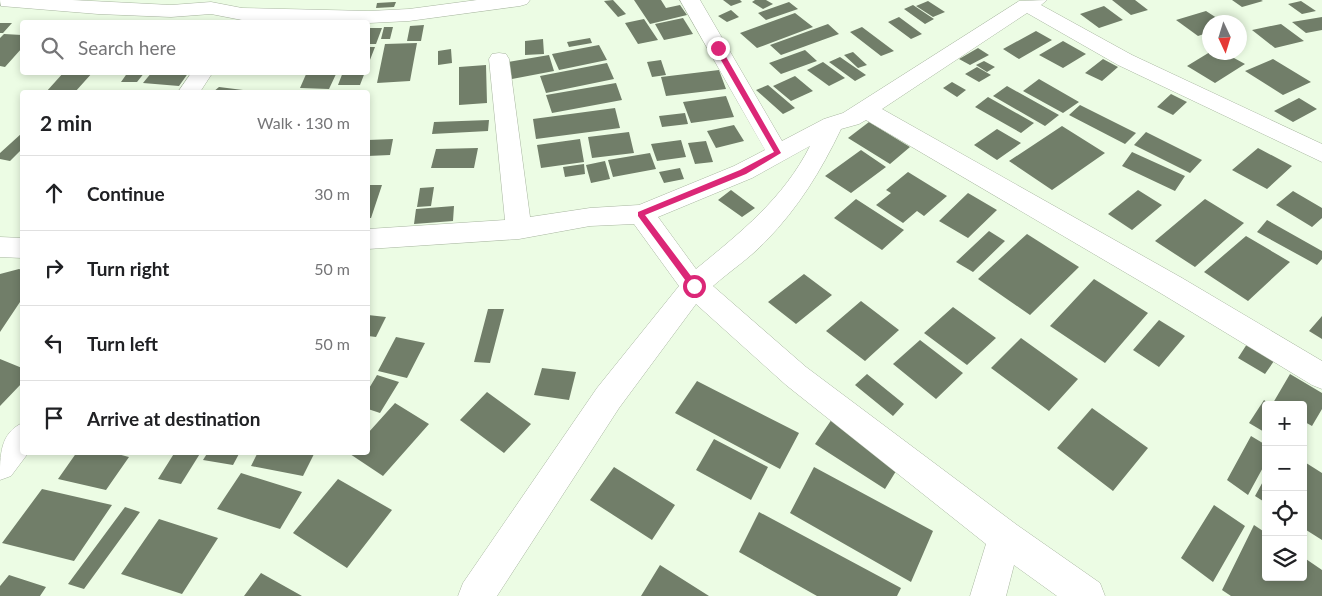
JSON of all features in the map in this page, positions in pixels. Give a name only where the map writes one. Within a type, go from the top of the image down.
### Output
[{"type":"street","points":[[1,0],[98,8],[171,11],[212,4],[239,18],[369,17],[411,7],[520,0]]},
{"type":"street","points":[[690,0],[778,153]]},
{"type":"street","points":[[370,239],[518,229],[590,217],[641,214],[743,172],[832,124],[850,119],[1031,2],[1125,60],[1322,154]]},
{"type":"street","points":[[499,59],[518,229]]},
{"type":"street","points":[[190,90],[200,75]]},
{"type":"street","points":[[866,110],[1172,286],[1322,376]]},
{"type":"street","points":[[476,596],[608,398],[694,286],[756,234],[794,192],[817,155],[832,124]]},
{"type":"street","points":[[641,214],[694,286],[796,376],[1005,537],[1087,596]]},
{"type":"street","points":[[0,247],[20,248]]},
{"type":"street","points":[[0,465],[20,440]]},
{"type":"street","points":[[988,596],[1005,537]]},
{"type":"building","points":[[613,0],[626,14],[618,17],[604,1]]},
{"type":"building","points":[[634,0],[661,0],[666,8],[680,5],[687,15],[650,24]]},
{"type":"building","points":[[723,0],[740,0],[742,2],[731,6]]},
{"type":"building","points":[[755,0],[766,0],[773,4],[763,9],[752,2]]},
{"type":"building","points":[[1112,0],[1135,0],[1148,10],[1131,15]]},
{"type":"building","points":[[1232,0],[1261,0],[1263,1],[1242,7]]},
{"type":"building","points":[[928,1],[945,12],[933,17],[916,6]]},
{"type":"building","points":[[1301,1],[1316,11],[1302,14],[1288,4]]},
{"type":"building","points":[[396,2],[394,7],[376,8],[377,3]]},
{"type":"building","points":[[789,2],[798,9],[766,20],[758,13]]},
{"type":"building","points":[[913,5],[934,19],[925,24],[904,9]]},
{"type":"building","points":[[1104,6],[1123,20],[1099,28],[1080,14]]},
{"type":"building","points":[[731,10],[739,17],[727,22],[718,16]]},
{"type":"building","points":[[1206,11],[1212,15],[1202,15],[1202,35],[1198,36],[1176,20]]},
{"type":"building","points":[[795,13],[813,27],[757,48],[740,33]]},
{"type":"building","points":[[899,17],[922,34],[911,39],[888,22]]},
{"type":"building","points":[[1322,17],[1322,30],[1306,33],[1292,22]]},
{"type":"building","points":[[683,18],[693,34],[664,40],[655,24]]},
{"type":"building","points":[[644,19],[658,40],[638,44],[625,23]]},
{"type":"building","points":[[0,23],[12,23],[3,33],[0,33]]},
{"type":"building","points":[[828,24],[839,34],[781,55],[770,45]]},
{"type":"building","points":[[1281,24],[1304,41],[1275,48],[1252,30]]},
{"type":"building","points":[[424,25],[421,41],[407,41],[410,26]]},
{"type":"building","points":[[384,27],[393,27],[390,39],[381,39]]},
{"type":"building","points":[[862,27],[894,51],[881,56],[850,32]]},
{"type":"building","points":[[370,28],[382,28],[376,44],[370,44]]},
{"type":"building","points":[[1036,31],[1052,40],[1019,59],[1003,49]]},
{"type":"building","points":[[4,34],[20,35],[20,50],[5,67],[0,66],[0,38]]},
{"type":"building","points":[[590,38],[592,43],[569,47],[567,42]]},
{"type":"building","points":[[543,39],[544,54],[525,55],[525,41]]},
{"type":"building","points":[[1063,41],[1086,54],[1063,68],[1039,55]]},
{"type":"building","points":[[417,43],[410,81],[377,83],[385,44]]},
{"type":"building","points":[[599,45],[607,60],[559,70],[552,54]]},
{"type":"building","points":[[370,47],[375,47],[370,60]]},
{"type":"building","points":[[978,48],[989,55],[970,65],[959,59]]},
{"type":"building","points":[[451,49],[452,63],[438,65],[438,51]]},
{"type":"building","points":[[805,50],[817,61],[781,74],[769,63]]},
{"type":"building","points":[[853,52],[867,65],[858,68],[844,55]]},
{"type":"building","points":[[549,55],[554,71],[512,79],[508,62]]},
{"type":"building","points":[[840,57],[866,75],[855,81],[829,62]]},
{"type":"building","points":[[1202,57],[1202,60],[1238,60],[1245,64],[1215,83],[1187,66]]},
{"type":"building","points":[[1103,59],[1118,67],[1102,81],[1085,73]]},
{"type":"building","points":[[1273,59],[1311,82],[1283,95],[1245,71]]},
{"type":"building","points":[[661,60],[666,75],[652,77],[647,62]]},
{"type":"building","points":[[984,61],[995,67],[987,72],[976,65]]},
{"type":"building","points":[[823,62],[845,78],[829,86],[807,70]]},
{"type":"building","points":[[607,63],[614,79],[546,93],[540,76]]},
{"type":"building","points":[[486,65],[487,103],[459,105],[459,67]]},
{"type":"building","points":[[977,67],[991,75],[979,82],[965,74]]},
{"type":"building","points":[[719,70],[726,89],[666,96],[661,77]]},
{"type":"building","points":[[61,75],[90,75],[77,90],[48,90]]},
{"type":"building","points":[[126,75],[143,75],[137,82],[121,82]]},
{"type":"building","points":[[150,75],[187,75],[179,86],[143,83]]},
{"type":"building","points":[[306,75],[336,75],[329,89],[300,88]]},
{"type":"building","points":[[342,75],[364,75],[360,85],[338,85]]},
{"type":"building","points":[[795,76],[813,91],[791,101],[773,86]]},
{"type":"building","points":[[1039,79],[1079,102],[1063,113],[1023,91]]},
{"type":"building","points":[[952,82],[966,90],[957,97],[943,88]]},
{"type":"building","points":[[616,83],[622,100],[552,113],[546,95]]},
{"type":"building","points":[[768,85],[795,108],[783,114],[756,90]]},
{"type":"building","points":[[1007,86],[1059,115],[1045,126],[993,96]]},
{"type":"building","points":[[219,87],[243,90],[215,90]]},
{"type":"building","points":[[1171,94],[1187,102],[1173,115],[1157,107]]},
{"type":"building","points":[[726,96],[734,117],[691,123],[683,102]]},
{"type":"building","points":[[988,97],[1034,123],[1021,133],[975,107]]},
{"type":"building","points":[[1299,98],[1317,109],[1293,122],[1274,111]]},
{"type":"building","points":[[1080,105],[1136,133],[1125,144],[1069,115]]},
{"type":"building","points":[[615,108],[620,128],[536,139],[533,119]]},
{"type":"building","points":[[685,113],[688,124],[662,127],[659,116]]},
{"type":"building","points":[[489,120],[488,131],[432,134],[434,122]]},
{"type":"building","points":[[869,122],[910,147],[890,164],[848,138]]},
{"type":"building","points":[[734,125],[744,141],[716,148],[707,131]]},
{"type":"building","points":[[1062,126],[1105,153],[1052,190],[1009,161]]},
{"type":"building","points":[[997,129],[1021,143],[997,160],[974,145]]},
{"type":"building","points":[[629,132],[634,153],[592,158],[588,137]]},
{"type":"building","points":[[1146,132],[1202,160],[1190,173],[1134,145]]},
{"type":"building","points":[[20,135],[20,151],[10,161],[0,159],[0,153]]},
{"type":"building","points":[[393,139],[390,155],[370,156],[370,140]]},
{"type":"building","points":[[580,139],[584,162],[541,168],[537,145]]},
{"type":"building","points":[[681,140],[686,157],[657,161],[651,144]]},
{"type":"building","points":[[706,141],[713,162],[695,164],[688,143]]},
{"type":"building","points":[[478,148],[474,168],[431,168],[436,149]]},
{"type":"building","points":[[1258,148],[1292,166],[1267,189],[1232,170]]},
{"type":"building","points":[[861,150],[886,167],[851,193],[825,176]]},
{"type":"building","points":[[1132,152],[1185,176],[1175,191],[1122,166]]},
{"type":"building","points":[[650,153],[656,169],[613,177],[608,160]]},
{"type":"building","points":[[605,161],[610,179],[591,183],[586,165]]},
{"type":"building","points":[[584,164],[585,174],[565,177],[563,167]]},
{"type":"building","points":[[680,168],[684,179],[664,183],[659,172]]},
{"type":"building","points":[[908,172],[947,196],[924,216],[917,211],[903,223],[876,205],[891,193],[886,190]]},
{"type":"building","points":[[370,185],[382,185],[371,218]]},
{"type":"building","points":[[434,187],[431,206],[417,207],[420,188]]},
{"type":"building","points":[[731,190],[755,208],[742,217],[718,200]]},
{"type":"building","points":[[1138,190],[1162,205],[1132,230],[1108,214]]},
{"type":"building","points":[[1293,191],[1322,208],[1322,218],[1312,227],[1276,205]]},
{"type":"building","points":[[968,193],[997,210],[968,238],[939,221]]},
{"type":"building","points":[[856,199],[904,230],[882,250],[834,218]]},
{"type":"building","points":[[1205,199],[1244,223],[1195,267],[1155,241]]},
{"type":"building","points":[[454,206],[453,221],[414,224],[416,209]]},
{"type":"building","points":[[1267,220],[1322,251],[1322,259],[1317,265],[1257,232]]},
{"type":"building","points":[[989,231],[1005,241],[973,272],[956,262]]},
{"type":"building","points":[[1027,234],[1079,267],[1030,315],[978,279]]},
{"type":"building","points":[[1246,236],[1290,262],[1248,301],[1204,272]]},
{"type":"building","points":[[20,269],[20,302],[0,332],[0,274]]},
{"type":"building","points":[[804,274],[832,295],[796,324],[768,302]]},
{"type":"building","points":[[1094,279],[1148,313],[1105,363],[1050,326]]},
{"type":"building","points":[[861,301],[899,330],[865,361],[826,331]]},
{"type":"building","points":[[953,307],[996,338],[967,365],[924,333]]},
{"type":"building","points":[[488,309],[504,309],[490,363],[474,362]]},
{"type":"building","points":[[370,315],[386,317],[376,337],[370,336]]},
{"type":"building","points":[[1322,316],[1322,339],[1309,331]]},
{"type":"building","points":[[1159,320],[1185,336],[1159,367],[1133,350]]},
{"type":"building","points":[[396,337],[425,343],[407,378],[378,371]]},
{"type":"building","points":[[1021,338],[1078,379],[1049,411],[991,368]]},
{"type":"building","points":[[920,340],[963,373],[936,399],[893,364]]},
{"type":"building","points":[[1247,344],[1274,361],[1265,374],[1238,358]]},
{"type":"building","points":[[0,359],[20,367],[20,385],[0,406]]},
{"type":"building","points":[[542,368],[576,372],[569,400],[534,395]]},
{"type":"building","points":[[867,374],[904,404],[893,416],[855,385]]},
{"type":"building","points":[[1290,374],[1322,393],[1322,409],[1312,426],[1307,423],[1307,401],[1274,401]]},
{"type":"building","points":[[377,375],[399,382],[380,413],[370,410],[370,387]]},
{"type":"building","points":[[697,381],[799,433],[780,469],[675,413]]},
{"type":"building","points":[[487,392],[531,424],[504,453],[460,420]]},
{"type":"building","points":[[395,403],[429,424],[383,476],[352,455],[370,455],[370,431]]},
{"type":"building","points":[[1262,403],[1262,431],[1249,423]]},
{"type":"building","points":[[1092,408],[1148,448],[1113,491],[1057,448]]},
{"type":"building","points":[[832,419],[901,463],[885,489],[815,444]]},
{"type":"building","points":[[1251,436],[1262,443],[1262,469],[1248,495],[1227,480]]},
{"type":"building","points":[[714,439],[768,467],[751,500],[696,470]]},
{"type":"building","points":[[75,455],[121,455],[129,457],[106,490],[58,479]]},
{"type":"building","points":[[173,455],[199,455],[181,484],[158,479]]},
{"type":"building","points":[[206,455],[238,455],[233,465],[203,460]]},
{"type":"building","points":[[256,455],[314,455],[303,476],[251,466]]},
{"type":"building","points":[[1307,464],[1322,473],[1322,540],[1307,531]]},
{"type":"building","points":[[614,467],[675,505],[652,540],[590,500]]},
{"type":"building","points":[[814,467],[933,531],[911,582],[790,513]]},
{"type":"building","points":[[241,473],[302,492],[280,529],[217,509]]},
{"type":"building","points":[[338,479],[392,510],[347,568],[293,533]]},
{"type":"building","points":[[1262,483],[1262,500],[1255,496]]},
{"type":"building","points":[[42,489],[112,505],[74,561],[2,543]]},
{"type":"building","points":[[1214,505],[1245,526],[1213,582],[1181,558]]},
{"type":"building","points":[[125,507],[140,512],[84,589],[68,584]]},
{"type":"building","points":[[759,512],[901,588],[897,596],[817,596],[739,552]]},
{"type":"building","points":[[159,519],[218,538],[182,594],[121,574]]},
{"type":"building","points":[[1254,525],[1262,530],[1262,581],[1307,581],[1307,560],[1322,570],[1322,596],[1231,596],[1222,590]]},
{"type":"building","points":[[660,565],[709,596],[641,596]]},
{"type":"building","points":[[261,573],[302,596],[244,596]]},
{"type":"building","points":[[9,575],[46,587],[40,596],[0,596],[0,586]]},
{"type":"route","points":[[694,286],[641,214],[743,172],[778,153],[718,48]]}]
